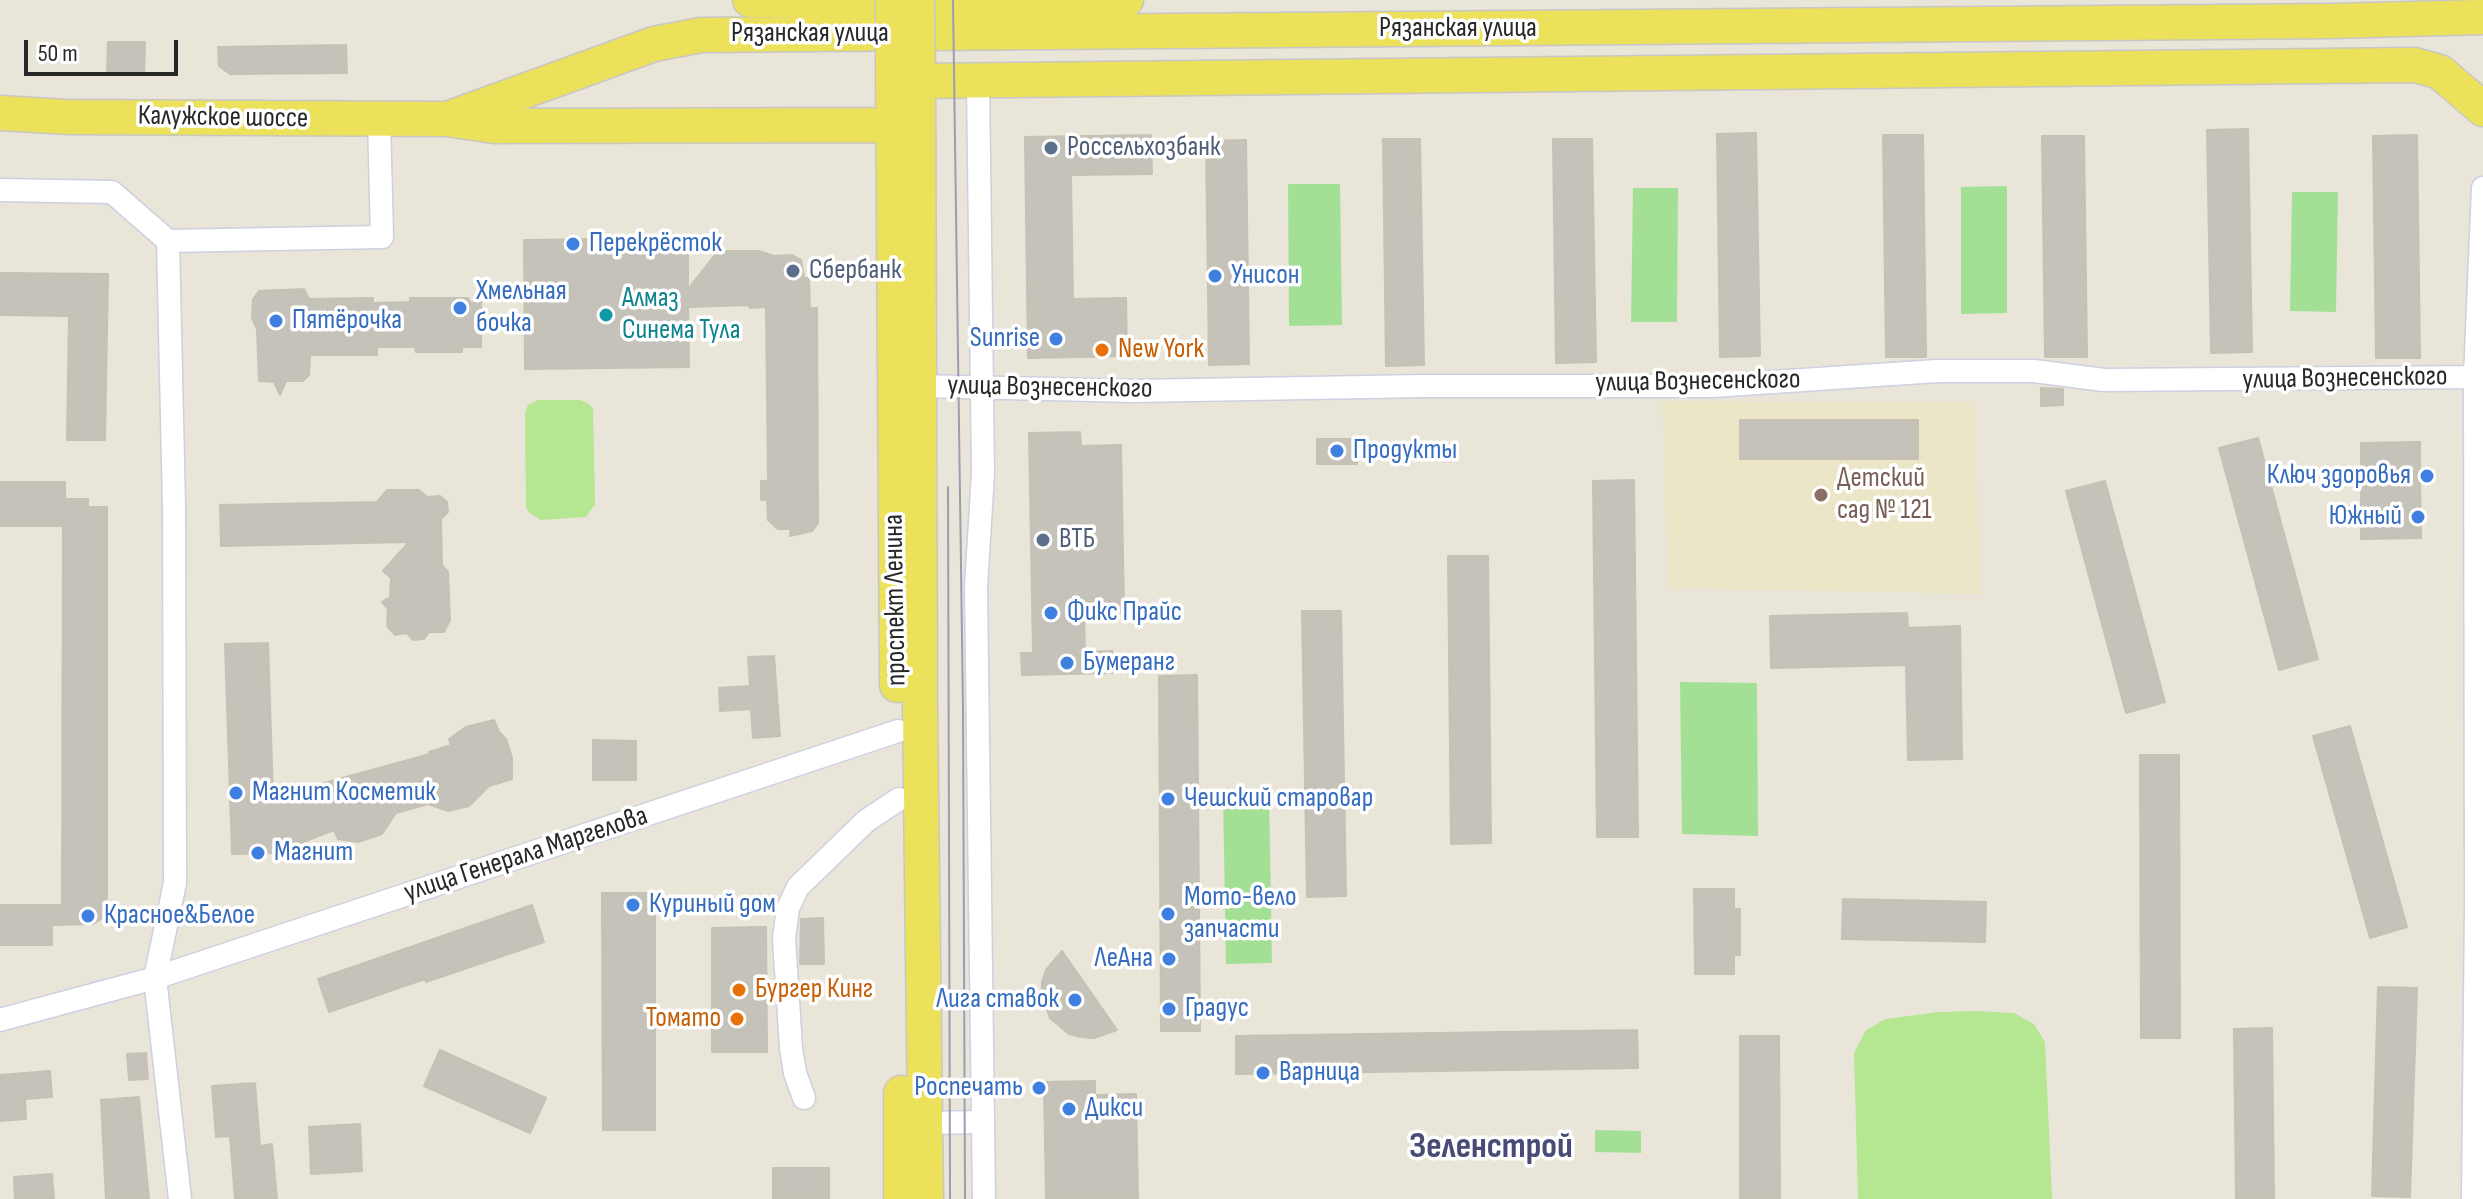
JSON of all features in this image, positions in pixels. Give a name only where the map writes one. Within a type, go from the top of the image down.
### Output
[{"type":"main road","name":"Рязанская улица","points":[[750,0],[1126,0]]},
{"type":"main road","name":"проспект Ленина","points":[[893,0],[909,70],[919,386],[909,728],[899,799],[913,1123],[926,1199]]},
{"type":"main road","points":[[917,0],[909,70],[978,81],[2415,65]]},
{"type":"main road","name":"Рязанская улица","points":[[447,119],[654,44],[701,35],[2333,21],[2483,17]]},
{"type":"main road","points":[[2333,21],[2415,65],[2440,72],[2483,109]]},
{"type":"main road","name":"проспект Ленина","points":[[901,1199],[913,1123],[909,728],[894,125],[909,70]]},
{"type":"main road","name":"Калужское шоссе","points":[[0,113],[68,117],[447,119]]},
{"type":"main road","points":[[447,119],[494,126],[894,125]]},
{"type":"street","points":[[978,81],[983,473],[976,587],[984,1199]]},
{"type":"street","points":[[0,190],[112,192],[168,241],[382,237],[379,119]]},
{"type":"street","points":[[2473,1199],[2480,904],[2475,377],[2483,188]]},
{"type":"street","points":[[168,241],[174,506],[175,883],[155,978],[180,1199]]},
{"type":"street","name":"улица Вознесенского","points":[[919,386],[1134,391],[1423,386],[1713,386],[1937,371],[2034,371],[2104,380],[2475,377]]},
{"type":"street","name":"улица Генерала Маргелова","points":[[0,1020],[155,978],[909,728]]},
{"type":"street","points":[[804,1098],[795,1073],[791,1048],[784,938],[788,908],[798,887],[866,821],[899,799]]},
{"type":"street","points":[[913,1123],[982,1122]]},
{"type":"shaded area","name":"Детский сад № 121","points":[[1662,401],[1974,402],[1981,594],[1668,588]]},
{"type":"green space","points":[[1288,184],[1340,184],[1342,325],[1289,326]]},
{"type":"green space","points":[[2007,186],[2007,313],[1961,314],[1961,187]]},
{"type":"green space","points":[[1633,188],[1678,188],[1677,322],[1631,322]]},
{"type":"green space","points":[[2292,192],[2338,192],[2336,312],[2290,311]]},
{"type":"green space","points":[[538,400],[580,400],[593,409],[595,504],[586,517],[541,520],[526,508],[525,413],[528,405]]},
{"type":"green space","points":[[1680,682],[1757,683],[1758,836],[1682,834]]},
{"type":"green space","points":[[1269,794],[1272,963],[1226,964],[1223,795]]},
{"type":"green space","points":[[1977,1011],[2014,1013],[2034,1024],[2045,1042],[2052,1199],[1858,1199],[1854,1053],[1866,1030],[1886,1019]]},
{"type":"green space","points":[[1595,1130],[1641,1131],[1641,1153],[1595,1152]]},
{"type":"building","points":[[108,42],[145,42],[144,74],[107,74]]},
{"type":"building","points":[[346,45],[347,73],[230,74],[219,66],[218,47]]},
{"type":"building","points":[[2248,129],[2252,352],[2211,353],[2207,130]]},
{"type":"building","points":[[1756,133],[1760,356],[1720,357],[1717,134]]},
{"type":"building","points":[[1151,135],[1152,174],[1071,175],[1073,299],[1126,298],[1127,356],[1028,358],[1025,137]]},
{"type":"building","points":[[1883,135],[1923,135],[1926,357],[1886,357]]},
{"type":"building","points":[[2417,135],[2420,358],[2376,358],[2373,136]]},
{"type":"building","points":[[2042,136],[2084,136],[2087,357],[2045,357]]},
{"type":"building","points":[[1383,139],[1420,139],[1424,365],[1386,366]]},
{"type":"building","points":[[1553,139],[1592,139],[1596,362],[1556,363]]},
{"type":"building","points":[[1246,140],[1249,364],[1209,365],[1206,141]]},
{"type":"building","points":[[688,238],[688,289],[718,251],[792,255],[801,260],[804,278],[809,278],[810,308],[817,308],[818,523],[812,531],[790,536],[791,529],[778,529],[768,520],[767,500],[761,500],[761,481],[768,481],[766,307],[688,307],[689,367],[525,369],[524,240]]},
{"type":"building","points":[[0,273],[108,274],[105,440],[67,440],[69,316],[0,315]]},
{"type":"building","points":[[304,289],[309,299],[373,298],[373,303],[410,302],[410,298],[468,298],[471,303],[481,302],[481,347],[462,347],[462,352],[416,352],[415,347],[377,347],[377,355],[310,355],[309,375],[303,381],[286,381],[280,395],[274,382],[259,381],[253,299],[259,291]]},
{"type":"building","points":[[2041,388],[2063,389],[2063,405],[2041,406]]},
{"type":"building","points":[[1740,420],[1918,420],[1918,459],[1740,459]]},
{"type":"building","points":[[1080,432],[1081,446],[1121,445],[1124,613],[1084,614],[1085,652],[1112,651],[1112,673],[1022,675],[1021,653],[1033,653],[1029,433]]},
{"type":"building","points":[[2258,438],[2318,659],[2279,670],[2219,448]]},
{"type":"building","points":[[1317,439],[1358,439],[1357,464],[1317,464]]},
{"type":"building","points":[[2420,442],[2420,469],[2436,476],[2420,483],[2421,538],[2361,539],[2361,443]]},
{"type":"building","points":[[1634,480],[1638,837],[1597,837],[1593,481]]},
{"type":"building","points":[[2105,481],[2165,702],[2126,713],[2066,491]]},
{"type":"building","points":[[0,482],[65,482],[65,499],[88,499],[88,507],[107,507],[107,905],[104,917],[93,924],[52,925],[52,945],[0,945],[0,905],[62,905],[63,526],[0,526]]},
{"type":"building","points":[[387,490],[419,490],[427,497],[440,496],[447,502],[448,512],[441,519],[442,565],[448,572],[450,620],[444,632],[429,632],[424,639],[413,640],[407,633],[395,635],[387,626],[388,609],[382,602],[390,597],[391,578],[383,571],[409,542],[221,546],[220,505],[377,502]]},
{"type":"building","points":[[1448,556],[1488,556],[1491,843],[1451,844]]},
{"type":"building","points":[[1302,611],[1341,611],[1346,896],[1307,897]]},
{"type":"building","points":[[1907,613],[1908,628],[1960,626],[1962,759],[1908,760],[1906,665],[1771,668],[1770,616]]},
{"type":"building","points":[[268,643],[273,797],[430,754],[451,745],[449,739],[466,727],[494,720],[506,739],[512,758],[512,779],[489,786],[469,806],[448,811],[428,804],[396,813],[382,834],[358,842],[338,839],[334,830],[275,853],[232,854],[225,644]]},
{"type":"building","points":[[774,656],[780,736],[753,738],[751,709],[720,711],[719,688],[750,686],[748,657]]},
{"type":"building","points":[[1197,675],[1200,1031],[1161,1031],[1159,676]]},
{"type":"building","points":[[2350,726],[2407,927],[2370,938],[2313,736]]},
{"type":"building","points":[[593,740],[636,741],[636,780],[593,780]]},
{"type":"building","points":[[2140,755],[2179,755],[2180,1038],[2141,1038]]},
{"type":"building","points":[[1694,889],[1734,889],[1734,909],[1740,909],[1740,955],[1734,955],[1734,974],[1695,974]]},
{"type":"building","points":[[602,893],[655,893],[655,1130],[603,1130]]},
{"type":"building","points":[[1843,899],[1986,902],[1985,942],[1842,939]]},
{"type":"building","points":[[532,905],[544,942],[329,1012],[318,979]]},
{"type":"building","points":[[823,918],[824,964],[800,964],[801,919]]},
{"type":"building","name":"Бургер Кинг","points":[[766,927],[767,1052],[712,1052],[712,928]]},
{"type":"building","points":[[1062,951],[1117,1030],[1094,1038],[1081,1037],[1069,1034],[1050,1018],[1042,995],[1042,982],[1046,970]]},
{"type":"building","points":[[2378,987],[2417,988],[2410,1197],[2372,1196]]},
{"type":"building","points":[[2272,1028],[2274,1199],[2236,1199],[2234,1029]]},
{"type":"building","points":[[1637,1030],[1638,1068],[1236,1074],[1236,1036]]},
{"type":"building","points":[[1740,1036],[1779,1036],[1780,1199],[1740,1199]]},
{"type":"building","points":[[440,1050],[546,1098],[530,1133],[424,1086]]},
{"type":"building","points":[[146,1053],[148,1079],[129,1080],[127,1054]]},
{"type":"building","points":[[50,1071],[52,1097],[25,1099],[26,1119],[0,1121],[0,1075]]},
{"type":"building","points":[[1095,1081],[1095,1095],[1136,1094],[1138,1199],[1046,1199],[1044,1082]]},
{"type":"building","points":[[255,1083],[260,1146],[272,1144],[277,1199],[235,1199],[230,1136],[216,1137],[212,1086]]},
{"type":"building","points":[[139,1097],[149,1199],[106,1199],[101,1100]]},
{"type":"building","points":[[360,1124],[362,1171],[311,1174],[309,1127]]},
{"type":"building","points":[[773,1168],[829,1168],[829,1199],[773,1199]]},
{"type":"building","points":[[52,1174],[54,1199],[15,1199],[14,1177]]},
{"type":"tram line","points":[[953,0],[963,708],[965,1199]]},
{"type":"tram line","points":[[948,487],[950,1199]]},
{"type":"place","name":"Россельхозбанк","points":[[1051,148]]},
{"type":"place","name":"Перекрёсток","points":[[573,244]]},
{"type":"place","name":"Сбербанк","points":[[793,271]]},
{"type":"place","name":"Унисон","points":[[1215,276]]},
{"type":"place","name":"Хмельная бочка","points":[[460,308]]},
{"type":"place","name":"Алмаз Синема Тула","points":[[606,315]]},
{"type":"place","name":"Пятёрочка","points":[[276,321]]},
{"type":"place","name":"Sunrise","points":[[1056,339]]},
{"type":"place","name":"New York","points":[[1102,350]]},
{"type":"place","name":"Продукты","points":[[1337,451]]},
{"type":"place","name":"Ключ здоровья","points":[[2427,476]]},
{"type":"place","name":"Детский сад № 121","points":[[1821,495]]},
{"type":"place","name":"Южный","points":[[2418,517]]},
{"type":"place","name":"ВТБ","points":[[1043,540]]},
{"type":"place","name":"Фикс Прайс","points":[[1051,613]]},
{"type":"place","name":"Бумеранг","points":[[1067,663]]},
{"type":"place","name":"Магнит Косметик","points":[[236,793]]},
{"type":"place","name":"Чешский старовар","points":[[1168,799]]},
{"type":"place","name":"Магнит","points":[[258,853]]},
{"type":"place","name":"Куриный дом","points":[[633,905]]},
{"type":"place","name":"Мото-вело запчасти","points":[[1168,914]]},
{"type":"place","name":"Красное&Белое","points":[[88,916]]},
{"type":"place","name":"ЛеАна","points":[[1169,959]]},
{"type":"place","name":"Бургер Кинг","points":[[739,990]]},
{"type":"place","name":"Лига ставок","points":[[1075,1000]]},
{"type":"place","name":"Градус","points":[[1169,1009]]},
{"type":"place","name":"Томато","points":[[737,1019]]},
{"type":"place","name":"Варница","points":[[1263,1073]]},
{"type":"place","name":"Роспечать","points":[[1039,1088]]},
{"type":"place","name":"Дикси","points":[[1069,1109]]},
{"type":"district","name":"Зеленстрой","points":[[1491,1148]]}]
